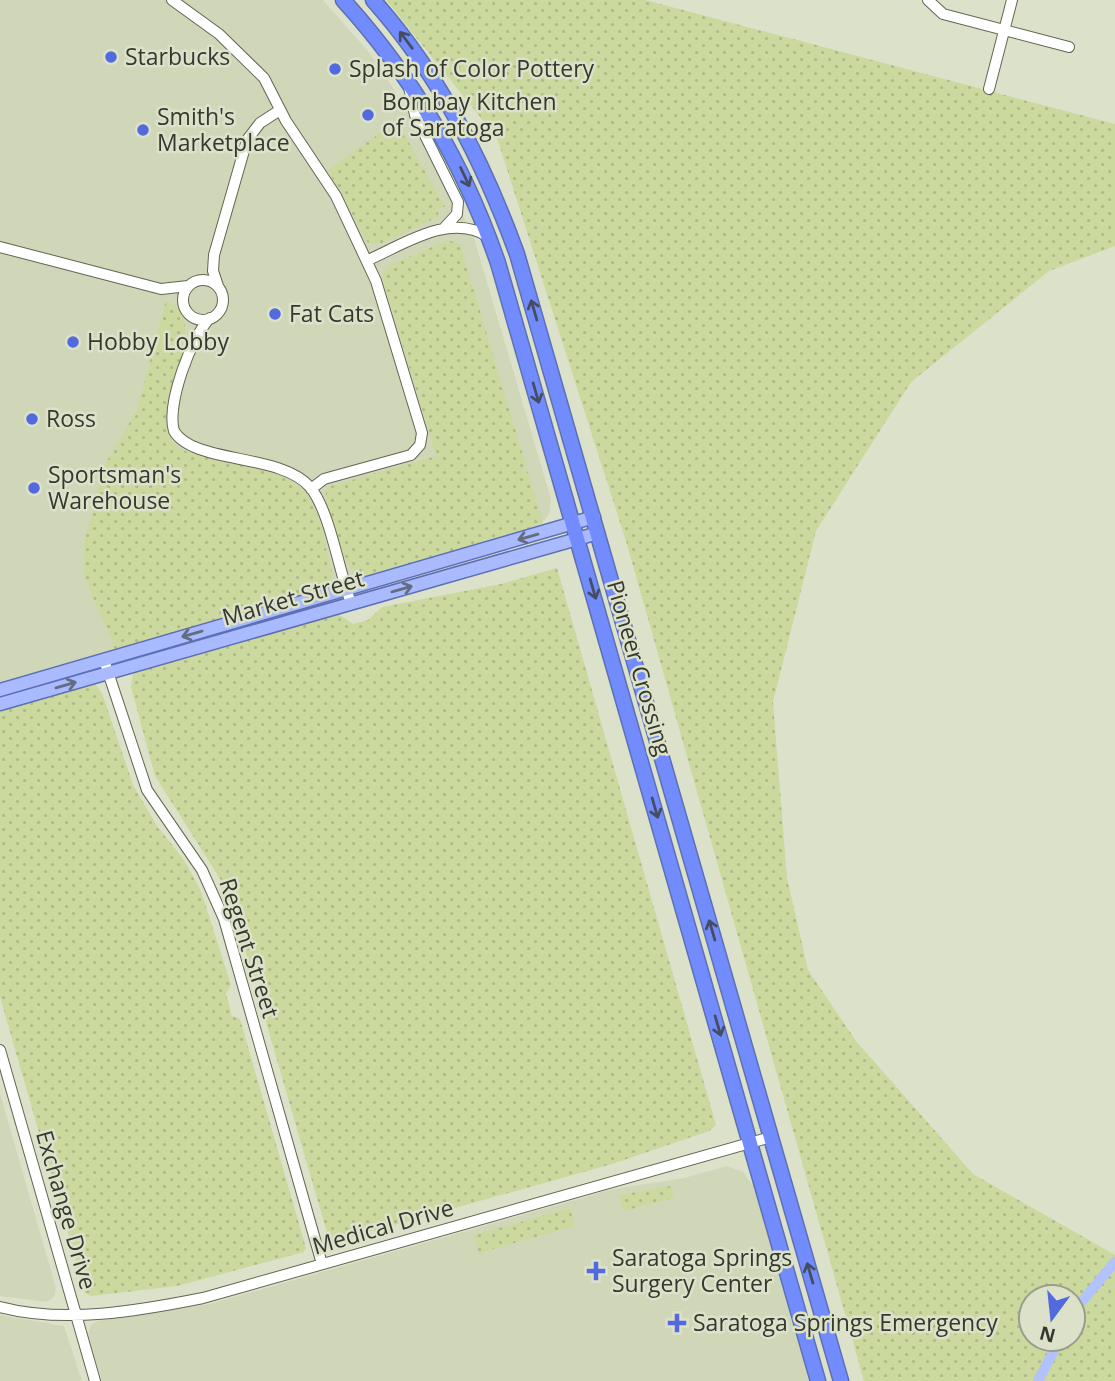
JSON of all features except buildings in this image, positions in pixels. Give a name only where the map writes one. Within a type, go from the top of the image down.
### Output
[{"type":"highway","name":"Pioneer Crossing","points":[[344,0],[409,83],[453,153],[489,237],[574,523],[818,1381]]},
{"type":"highway","name":"Pioneer Crossing","points":[[373,0],[414,51],[445,97],[495,196],[527,286],[841,1381]]},
{"type":"main road","name":"Market Street","points":[[0,690],[594,517]]},
{"type":"main road","name":"Market Street","points":[[0,704],[598,533]]},
{"type":"street","points":[[172,0],[219,34],[257,70],[269,85],[280,110],[335,196],[368,260],[388,314],[422,433],[421,441],[411,455],[324,479],[311,489]]},
{"type":"street","points":[[928,0],[943,14],[1004,33],[1069,47]]},
{"type":"street","points":[[989,89],[1012,0]]},
{"type":"street","points":[[368,260],[444,227],[457,214],[458,202],[415,115],[409,83]]},
{"type":"street","points":[[191,342],[183,296],[190,284],[206,270],[214,255],[247,139],[260,123],[280,110]]},
{"type":"street","points":[[444,227],[463,227],[489,237]]},
{"type":"street","points":[[0,247],[161,289],[175,296],[197,319],[210,318]]},
{"type":"street","points":[[214,255],[213,271],[223,304],[191,342],[172,415],[177,436],[190,446],[287,471],[311,489],[320,503],[351,603]]},
{"type":"street","points":[[161,289],[206,280],[218,286]]},
{"type":"street","name":"Regent Street","points":[[104,660],[111,672],[135,760],[147,790],[202,870],[224,919],[322,1264]]},
{"type":"street","name":"Exchange Drive","points":[[0,1050],[95,1381]]},
{"type":"street","name":"Medical Drive","points":[[0,1307],[42,1315],[184,1302],[771,1137]]},
{"type":"shaded area","points":[[0,0],[323,0],[367,50],[388,80],[425,140],[474,238],[551,499],[550,512],[545,520],[474,548],[0,684]]},
{"type":"shaded area","points":[[0,1093],[56,1288],[54,1297],[47,1302],[0,1296]]},
{"type":"shaded area","points":[[727,1166],[743,1172],[754,1187],[809,1381],[102,1381],[88,1335],[91,1325],[97,1321],[210,1304],[613,1189],[684,1178]]},
{"type":"shaded area","points":[[0,1315],[64,1326],[82,1381],[0,1381]]},
{"type":"green space","points":[[386,0],[645,0],[1115,124],[1115,246],[1049,271],[911,382],[816,531],[773,702],[787,878],[808,970],[856,1041],[973,1174],[1115,1255],[1115,1381],[864,1381],[626,541],[497,138]]},
{"type":"green space","points":[[397,121],[445,207],[439,208],[438,217],[380,244],[368,243],[328,170]]},
{"type":"green space","points":[[448,240],[460,244],[543,523],[484,545],[360,580],[349,566],[337,538],[328,510],[326,491],[331,486],[436,456],[382,276],[388,266]]},
{"type":"green space","points":[[166,300],[180,309],[185,325],[181,362],[167,415],[168,430],[174,443],[190,453],[272,472],[301,488],[312,502],[320,522],[332,579],[329,589],[118,650],[110,646],[113,642],[84,577],[84,544],[104,466],[137,410]]},
{"type":"green space","points":[[557,568],[716,1125],[709,1131],[612,1164],[330,1243],[263,1012],[268,1005],[262,983],[254,980],[224,885],[155,776],[131,687],[133,673],[338,614],[353,624],[368,620],[382,607],[501,584]]},
{"type":"green space","points":[[95,684],[102,693],[133,785],[157,826],[184,860],[201,891],[231,985],[226,994],[232,1016],[240,1019],[306,1248],[304,1252],[177,1286],[91,1296],[85,1293],[0,997],[0,711]]},
{"type":"green space","points":[[671,1186],[674,1198],[623,1211],[619,1195]]},
{"type":"green space","points":[[570,1208],[575,1226],[479,1253],[474,1235]]},
{"type":"waterway","points":[[1087,1295],[1115,1262]]},
{"type":"waterway","points":[[1038,1381],[1053,1353]]},
{"type":"place","name":"Starbucks","points":[[111,57]]},
{"type":"place","name":"Splash of Color Pottery","points":[[335,69]]},
{"type":"place","name":"Bombay Kitchen of Saratoga","points":[[368,115]]},
{"type":"place","name":"Smith's Marketplace","points":[[143,130]]},
{"type":"place","name":"Fat Cats","points":[[275,314]]},
{"type":"place","name":"Hobby Lobby","points":[[73,342]]},
{"type":"place","name":"Ross","points":[[32,419]]},
{"type":"place","name":"Sportsman's Warehouse","points":[[34,488]]},
{"type":"place","name":"Saratoga Springs Surgery Center","points":[[596,1271]]},
{"type":"place","name":"Saratoga Springs Emergency","points":[[677,1323]]}]
